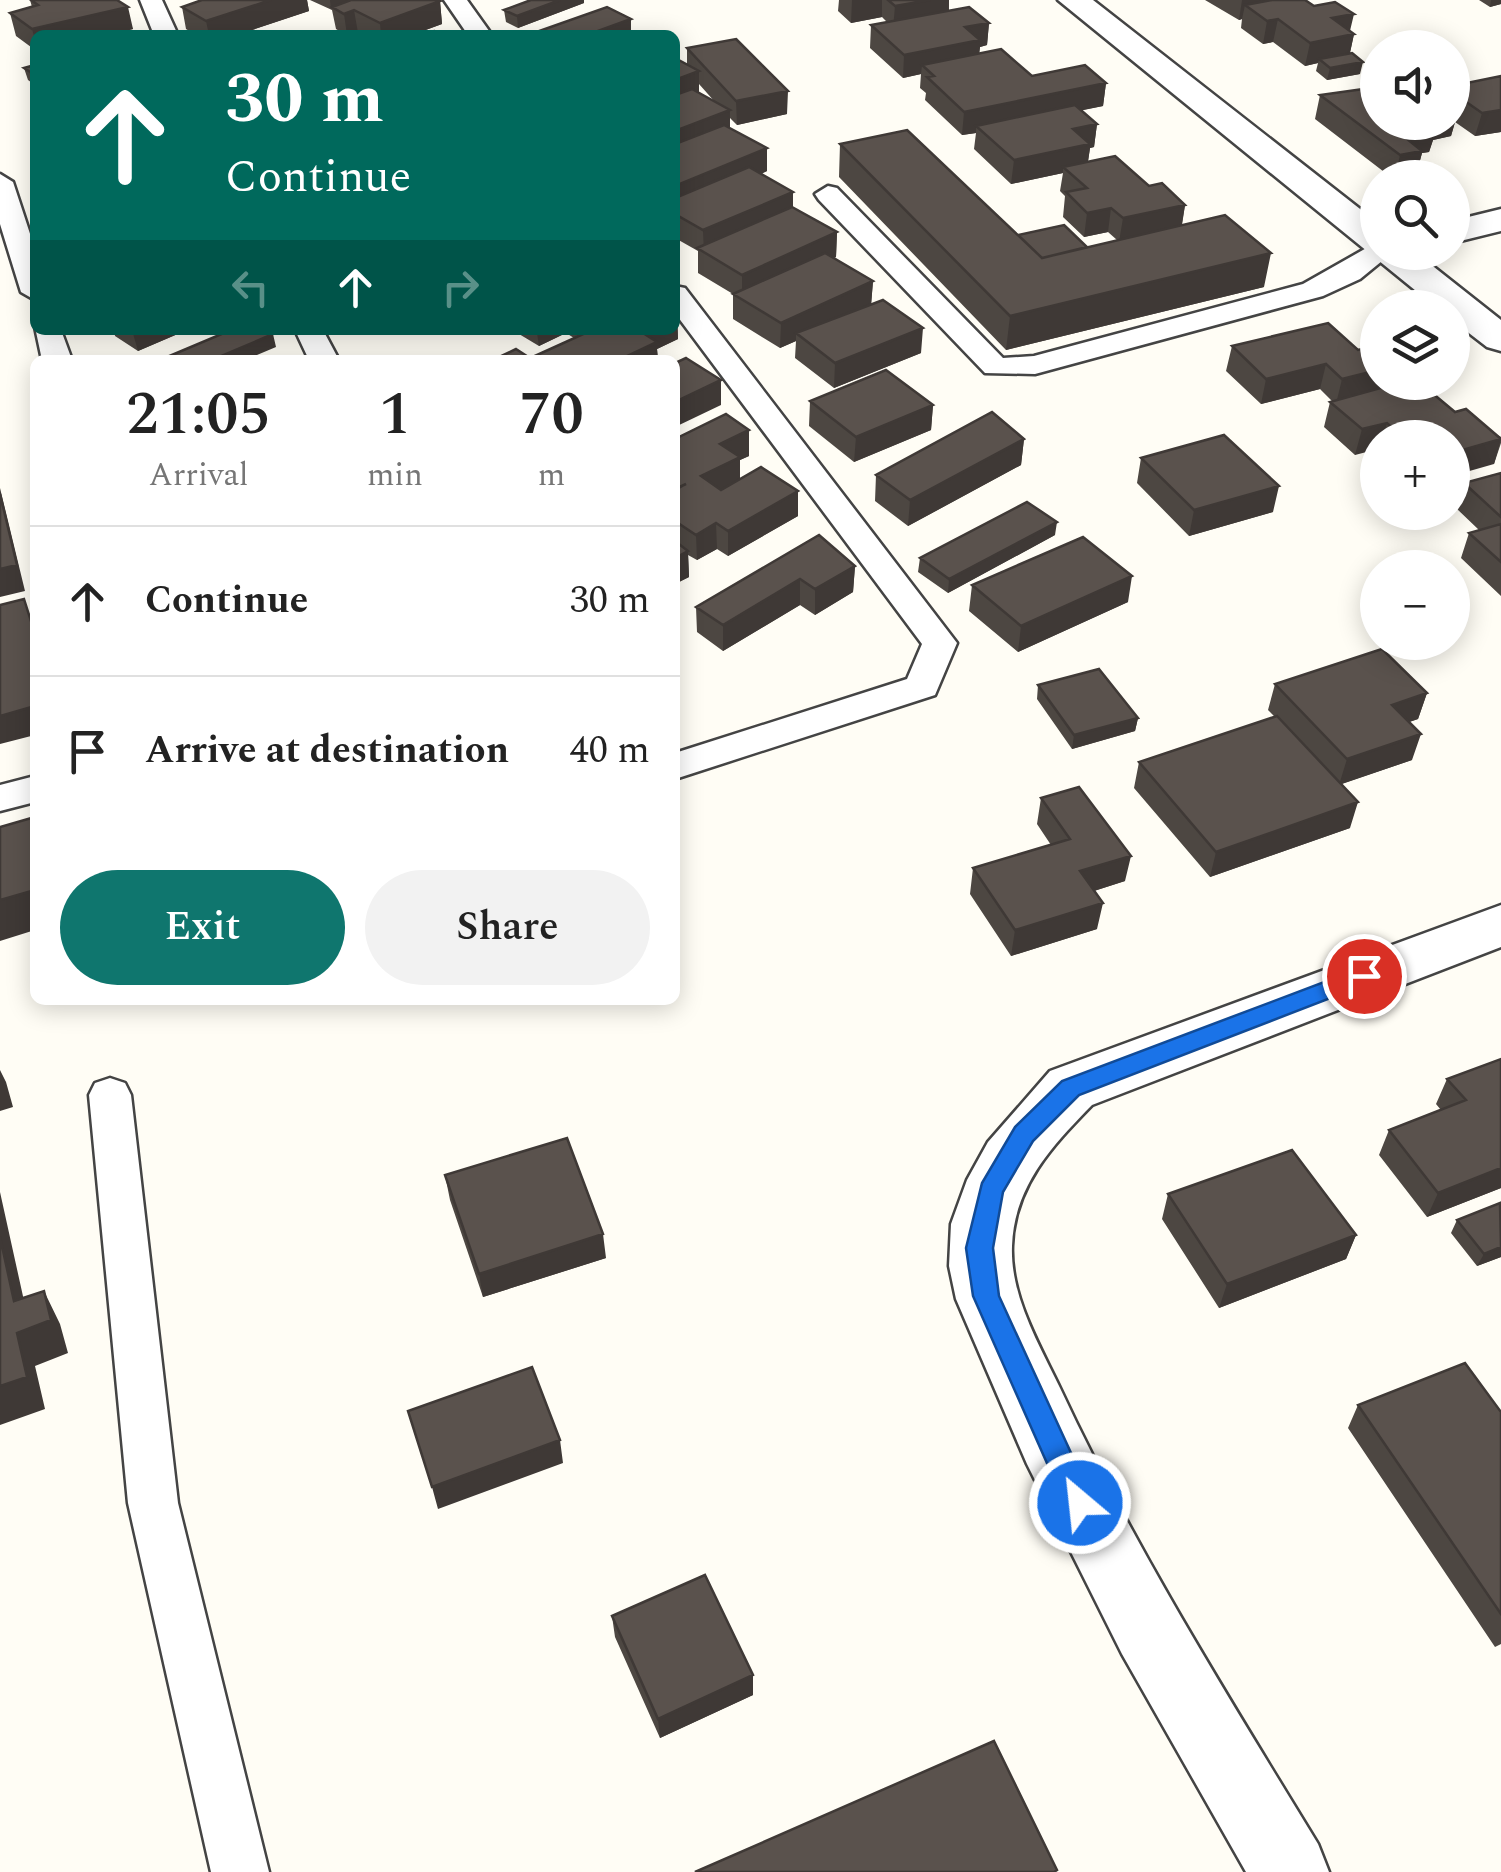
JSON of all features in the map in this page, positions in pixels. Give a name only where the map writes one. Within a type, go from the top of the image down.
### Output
[{"type":"street","points":[[1074,0],[1360,228]]},
{"type":"street","points":[[1470,228],[1501,220]]},
{"type":"street","points":[[1414,270],[1501,340]]},
{"type":"street","points":[[1290,1872],[1174,1676],[1060,1468],[986,1296],[980,1248],[991,1190],[1024,1134],[1071,1088],[1501,925]]},
{"type":"lane","points":[[151,0],[164,30]]},
{"type":"lane","points":[[454,0],[476,30]]},
{"type":"lane","points":[[0,182],[30,276]]},
{"type":"lane","points":[[828,194],[995,367],[1036,365],[1313,290],[1360,267]]},
{"type":"lane","points":[[680,301],[940,643],[922,686],[680,764]]},
{"type":"lane","points":[[0,798],[30,790]]},
{"type":"lane","points":[[110,1095],[154,1503],[240,1872]]},
{"type":"building","points":[[31,0],[117,0],[128,7],[32,29],[10,13],[38,5]]},
{"type":"building","points":[[202,0],[271,0],[206,21],[182,7]]},
{"type":"building","points":[[351,0],[440,1],[380,23],[354,10],[344,14],[332,7]]},
{"type":"building","points":[[531,0],[560,0],[517,16],[504,10]]},
{"type":"building","points":[[888,0],[930,0],[895,6]]},
{"type":"building","points":[[1305,0],[1314,6],[1335,2],[1354,14],[1332,18],[1354,34],[1310,43],[1278,19],[1267,21],[1245,5]]},
{"type":"building","points":[[607,7],[631,19],[601,30],[542,30]]},
{"type":"building","points":[[969,7],[989,23],[965,27],[980,40],[904,55],[871,25]]},
{"type":"building","points":[[736,39],[788,91],[736,101],[687,48]]},
{"type":"building","points":[[1001,49],[1032,76],[1085,65],[1106,83],[964,112],[927,77],[934,76],[922,65]]},
{"type":"building","points":[[1352,53],[1360,63],[1330,68],[1319,59]]},
{"type":"building","points":[[680,61],[699,71],[680,78]]},
{"type":"building","points":[[1501,76],[1501,110],[1482,113],[1470,105],[1470,82]]},
{"type":"building","points":[[692,89],[730,110],[680,129],[680,93]]},
{"type":"building","points":[[1360,89],[1360,125],[1320,95]]},
{"type":"building","points":[[1075,105],[1097,124],[1073,129],[1090,144],[1014,160],[976,126]]},
{"type":"building","points":[[724,125],[767,148],[680,184],[680,142]]},
{"type":"building","points":[[907,130],[1042,258],[1225,215],[1271,253],[1010,316],[840,144]]},
{"type":"building","points":[[1380,140],[1408,140],[1422,151],[1400,155]]},
{"type":"building","points":[[1115,156],[1149,186],[1162,183],[1185,205],[1123,218],[1111,208],[1087,213],[1066,192],[1087,188],[1063,167]]},
{"type":"building","points":[[749,167],[793,192],[703,230],[680,217],[680,196]]},
{"type":"building","points":[[792,207],[837,232],[742,275],[697,248]]},
{"type":"building","points":[[1064,225],[1087,247],[1042,258],[1018,235]]},
{"type":"building","points":[[825,253],[873,281],[781,323],[733,294]]},
{"type":"building","points":[[883,300],[923,328],[835,363],[796,333]]},
{"type":"building","points":[[1328,323],[1360,350],[1360,374],[1342,379],[1326,364],[1266,379],[1232,346]]},
{"type":"building","points":[[219,335],[271,335],[224,355],[172,355]]},
{"type":"building","points":[[581,335],[646,335],[657,342],[630,355],[537,355]]},
{"type":"building","points":[[516,349],[525,355],[503,355]]},
{"type":"building","points":[[686,358],[721,380],[680,400],[680,361]]},
{"type":"building","points":[[886,370],[933,405],[856,437],[810,401]]},
{"type":"building","points":[[1360,394],[1360,400],[1441,400],[1455,412],[1466,409],[1501,439],[1470,448],[1470,420],[1360,420],[1360,427],[1330,402]]},
{"type":"building","points":[[992,412],[1024,439],[910,500],[876,475]]},
{"type":"building","points":[[726,414],[749,430],[720,444],[740,457],[701,476],[721,490],[761,467],[798,491],[728,531],[716,523],[696,535],[680,524],[680,487],[686,484],[680,487],[680,437]]},
{"type":"building","points":[[1224,435],[1279,486],[1194,510],[1141,458]]},
{"type":"building","points":[[1501,473],[1501,517],[1470,489],[1470,481]]},
{"type":"building","points":[[0,494],[17,565],[0,569]]},
{"type":"building","points":[[1027,502],[1057,522],[949,579],[920,558]]},
{"type":"building","points":[[1501,524],[1501,562],[1469,533]]},
{"type":"building","points":[[819,535],[855,566],[815,589],[800,579],[723,625],[696,607]]},
{"type":"building","points":[[1083,537],[1132,576],[1021,626],[972,585]]},
{"type":"building","points":[[24,599],[30,618],[30,707],[0,716],[0,605]]},
{"type":"building","points":[[1360,656],[1360,660],[1393,660],[1427,693],[1392,705],[1421,734],[1347,759],[1275,684]]},
{"type":"building","points":[[1099,669],[1138,718],[1074,735],[1038,685]]},
{"type":"building","points":[[1277,716],[1358,802],[1216,852],[1139,762]]},
{"type":"building","points":[[1079,787],[1131,856],[1080,871],[1103,903],[1015,930],[973,868],[1070,839],[1041,798]]},
{"type":"building","points":[[30,818],[30,891],[0,900],[0,827]]},
{"type":"building","points":[[1501,1059],[1501,1168],[1438,1193],[1389,1130],[1466,1100],[1447,1079]]},
{"type":"building","points":[[567,1138],[603,1234],[479,1274],[445,1175]]},
{"type":"building","points":[[1292,1150],[1356,1235],[1227,1284],[1168,1194]]},
{"type":"building","points":[[1500,1203],[1501,1247],[1484,1254],[1457,1220]]},
{"type":"building","points":[[0,1237],[14,1301],[44,1291],[51,1320],[17,1333],[27,1377],[0,1386]]},
{"type":"building","points":[[1465,1363],[1501,1412],[1501,1614],[1358,1405]]},
{"type":"building","points":[[532,1367],[560,1440],[432,1487],[408,1411]]},
{"type":"building","points":[[705,1575],[753,1675],[658,1719],[612,1616]]},
{"type":"building","points":[[994,1741],[1057,1870],[1054,1872],[695,1872]]},
{"type":"route","points":[[1080,1503],[1060,1468],[986,1296],[980,1248],[991,1190],[1024,1134],[1071,1088],[1364,976]]}]
